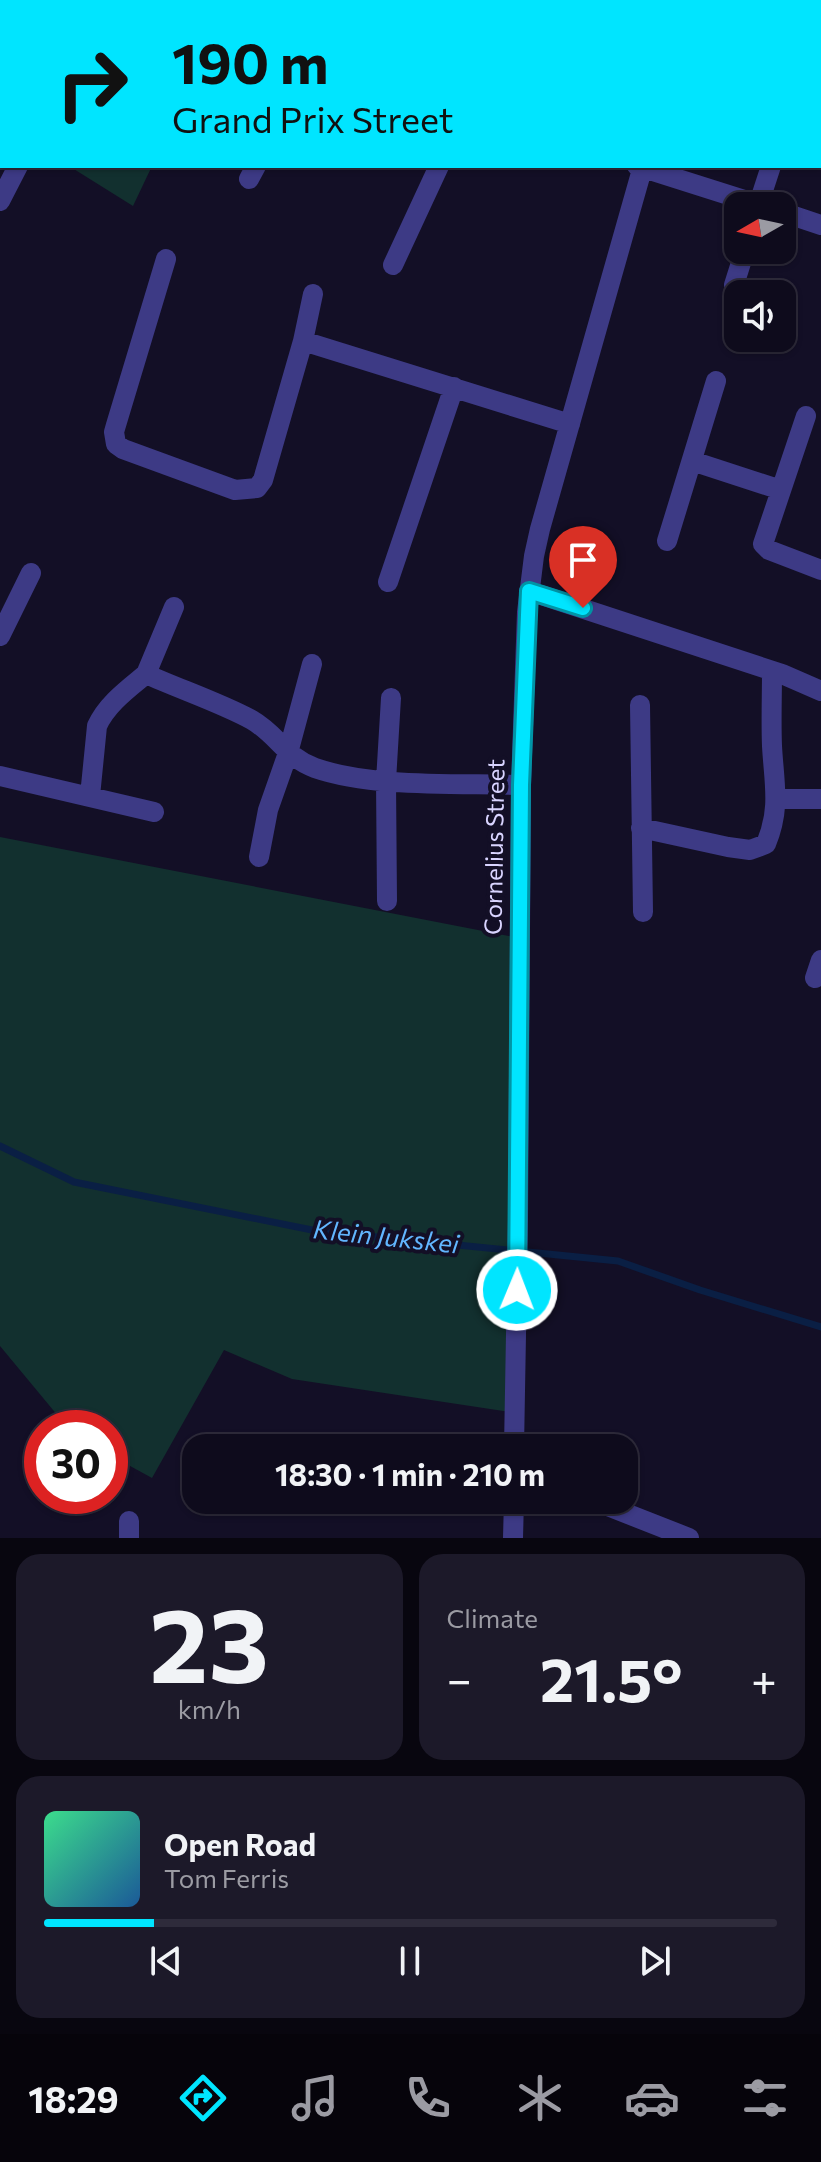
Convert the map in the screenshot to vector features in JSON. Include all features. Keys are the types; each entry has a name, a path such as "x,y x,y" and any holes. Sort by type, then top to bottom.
{"street":[{"path":"0,201 17,168"},
{"path":"393,265 438,168"},
{"name":"Cornelius Street","path":"514,1434 521,785 529,591 540,529 640,168"},
{"path":"643,168 724,194"},
{"path":"764,192 770,168"},
{"path":"796,217 821,225"},
{"path":"166,259 116,425 115,439 119,447 235,490 257,488 263,480 303,341 313,294"},
{"path":"303,341 570,424"},
{"path":"667,541 716,381"},
{"path":"388,582 454,387"},
{"path":"806,416 763,544 769,550 821,570"},
{"path":"692,461 781,490"},
{"path":"0,636 31,573"},
{"path":"529,591 772,671 821,691"},
{"path":"90,796 97,726 124,693 146,674 174,607"},
{"path":"259,857 268,810 288,753 312,664"},
{"path":"641,828 750,850 766,844 774,824 776,799 772,671"},
{"path":"146,674 251,720 272,734 288,753 306,764 330,772 386,781 521,785"},
{"path":"387,901 386,781 391,698"},
{"path":"640,705 643,912"},
{"path":"0,776 154,812"},
{"path":"776,799 821,799"},
{"path":"513,1538 514,1514"},
{"path":"628,1514 689,1538"}],"green space":[{"path":"72,168 151,168 133,206"},
{"path":"0,837 519,938 516,1413 292,1379 224,1350 152,1478 128,1465 128,1410 53,1410 0,1346"}],"waterway":[{"name":"Klein Jukskei","path":"0,1146 74,1182 317,1231 618,1261 821,1327"}],"route":[{"path":"517,1290 521,785 529,591 583,608"}]}
